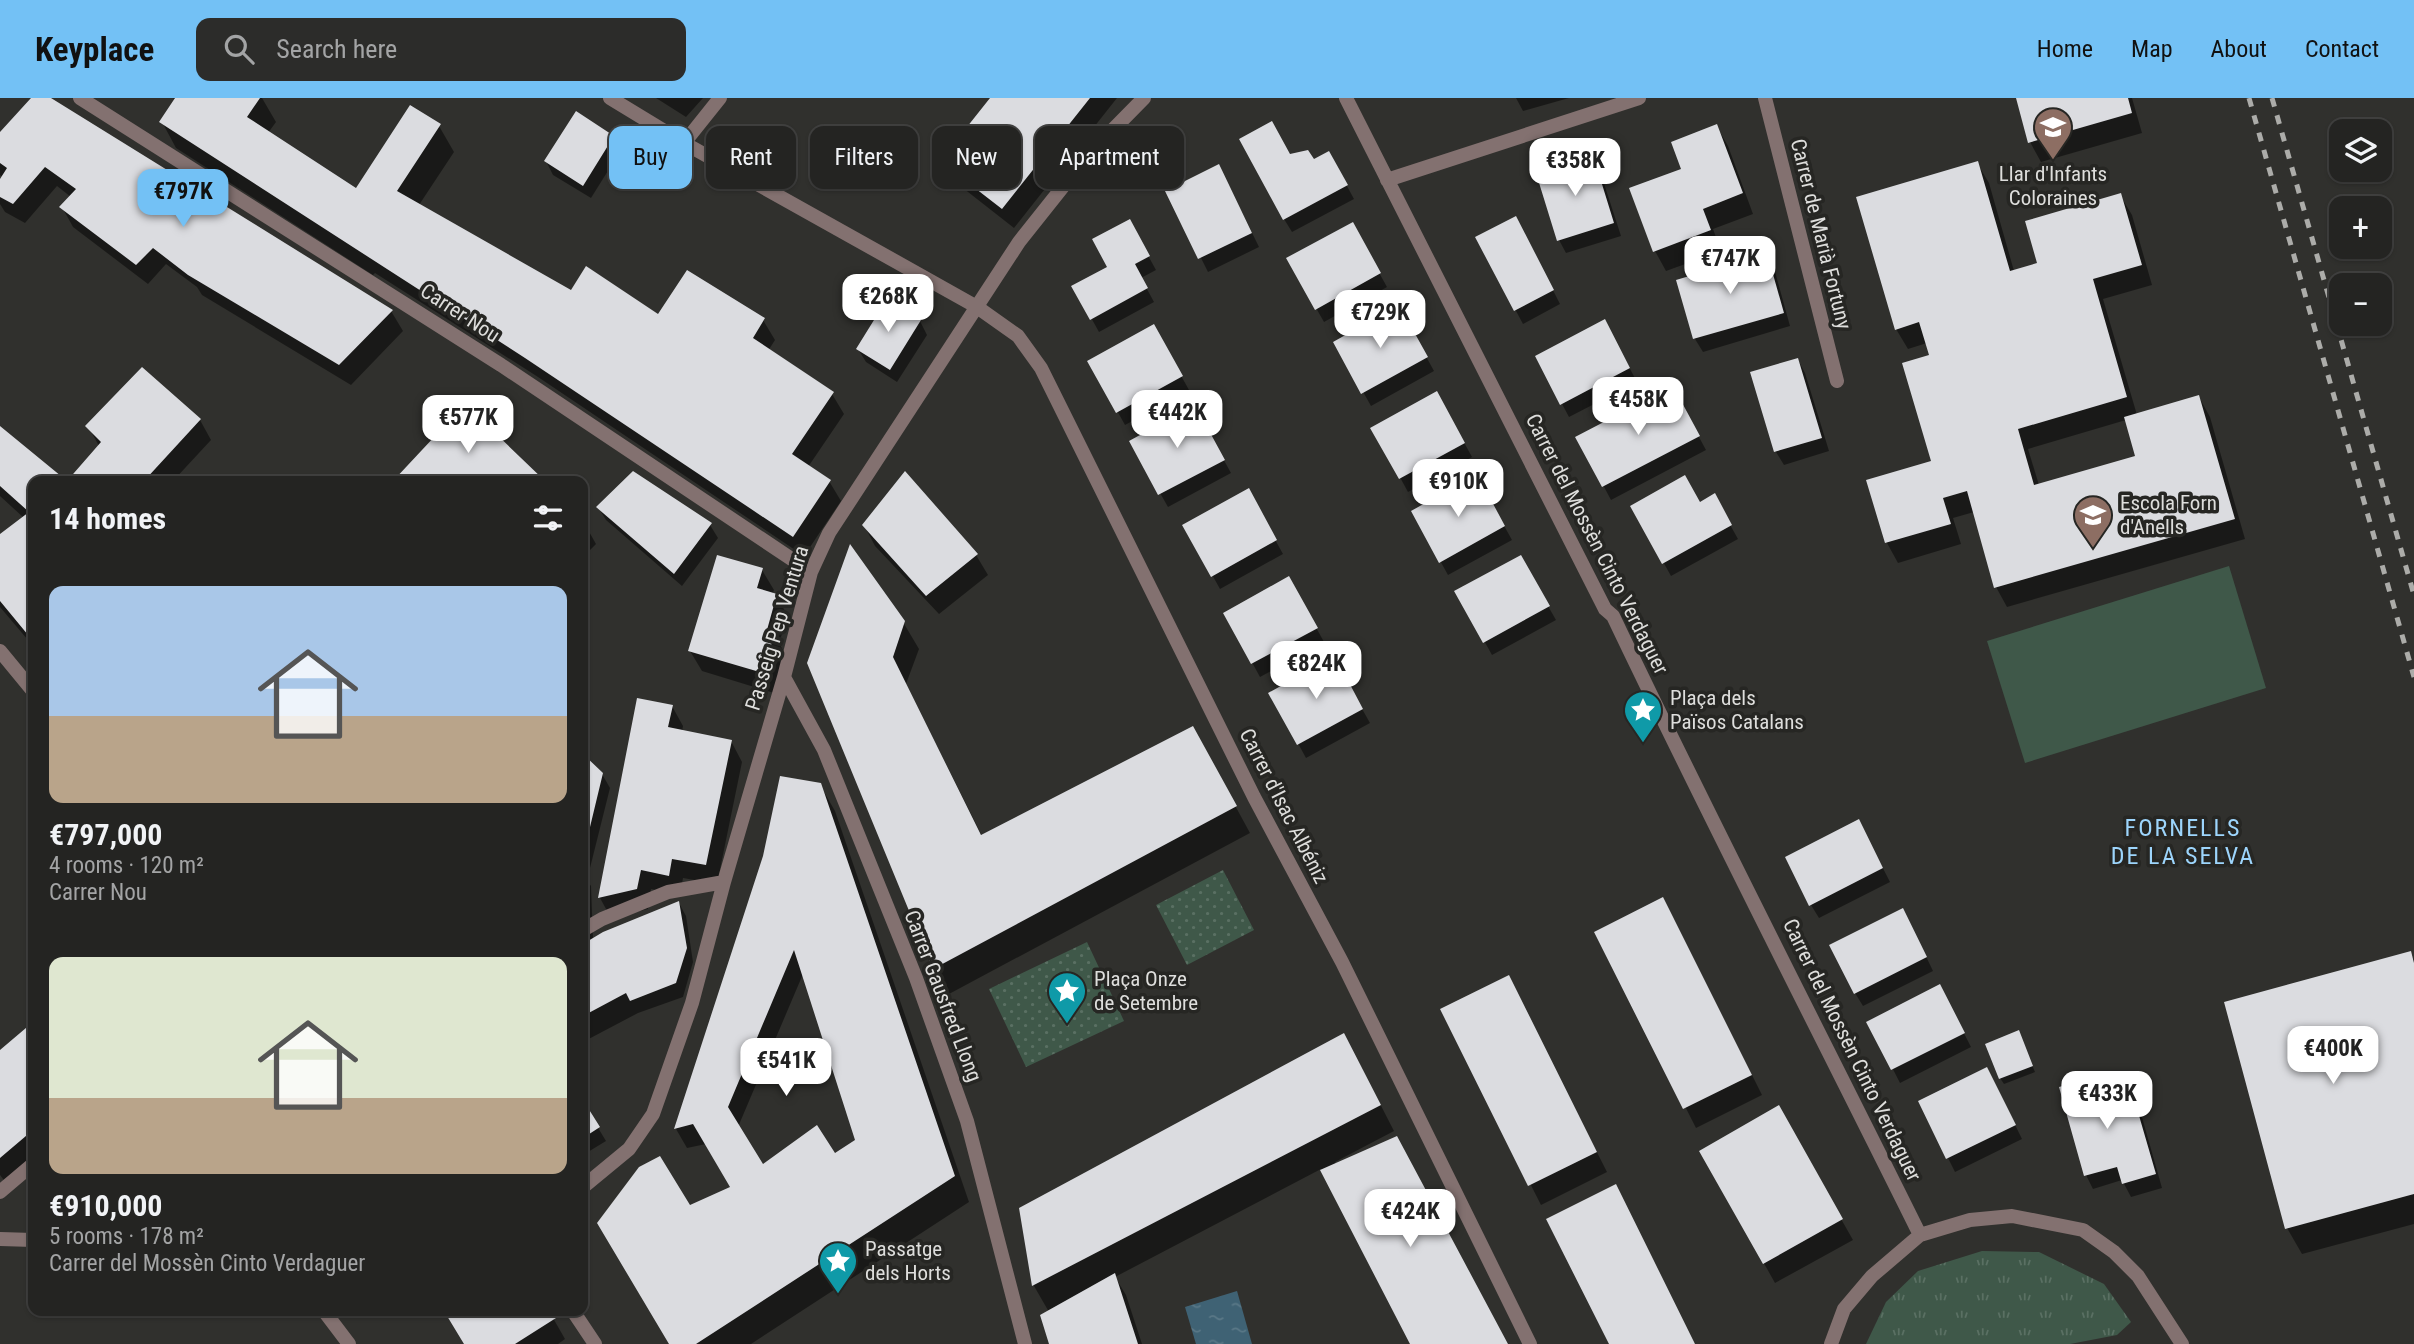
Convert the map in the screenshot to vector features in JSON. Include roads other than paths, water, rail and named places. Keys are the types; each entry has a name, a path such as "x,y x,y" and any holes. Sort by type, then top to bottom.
{"street":[{"name":"Carrer Nou","path":"80,98 501,365 811,572"},
{"name":"Carrer d'Isac Albéniz","path":"610,98 656,126"},
{"path":"692,133 720,98"},
{"name":"Passeig Pep Ventura","path":"588,1183 629,1149 653,1114 692,1003 811,572 829,533 1019,242 1089,154 1144,98"},
{"name":"Carrer del Mossèn Cinto Verdaguer","path":"1346,98 1605,609 1613,616 1684,766 1734,860 1920,1235"},
{"path":"1387,180 1639,98"},
{"name":"Carrer de Marià Fortuny","path":"1765,98 1837,381"},
{"name":"Carrer d'Isac Albéniz","path":"692,147 977,307 1018,336 1041,368 1254,797 1342,962 1530,1344"},
{"path":"0,652 28,685"},
{"name":"Carrer Gausfred Llong","path":"784,677 824,750 916,978 967,1121 1025,1344"},
{"path":"588,927 668,892 724,882"},
{"path":"0,1192 28,1168"},
{"path":"1831,1344 1844,1309 1872,1276 1920,1235 1970,1220 2012,1216 2083,1230 2114,1252 2138,1276 2182,1344"},
{"path":"0,1239 28,1240"},
{"path":"328,1316 349,1344"},
{"path":"576,1316 595,1344"}],"water":[{"path":"1237,1291 1252,1344 1196,1344 1185,1307"}],"railway":[{"path":"2249,98 2414,677"},
{"path":"2272,98 2414,595"}],"place":[{"name":"Llar d'Infants Coloraines","path":"2053,161"},
{"name":"Escola Forn d'Anells","path":"2093,549"},
{"name":"Plaça dels Països Catalans","path":"1643,744"},
{"name":"Plaça Onze de Setembre","path":"1067,1025"},
{"name":"Passatge dels Horts","path":"838,1295"}],"district":[{"name":"FORNELLS DE LA SELVA","path":"2183,842"}]}
